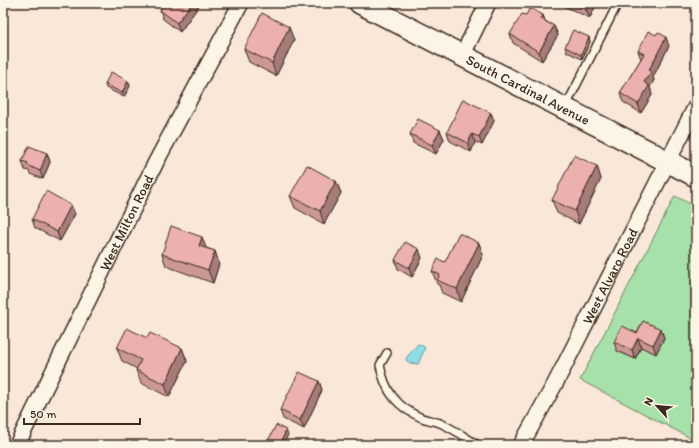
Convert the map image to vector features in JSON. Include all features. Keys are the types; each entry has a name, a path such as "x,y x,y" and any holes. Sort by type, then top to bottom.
{"main road":[{"name":"South Cardinal Avenue","path":"360,3 463,54 696,176"}],"street":[{"name":"West Milton Road","path":"18,445 156,162 241,3"},
{"path":"463,54 488,3"},
{"name":"West Alvaro Road","path":"521,445 556,382 696,106"}],"lane":[{"path":"566,108 618,3"},
{"path":"387,353 380,365 383,377 389,392 402,408 423,418 454,429 478,445"}],"green space":[{"path":"675,196 696,207 696,441 580,380"}],"water":[{"path":"418,344 425,348 418,364 409,363 406,360 407,357"}],"building":[{"path":"165,3 192,3 177,23 160,10"},
{"path":"573,3 590,3 586,10"},
{"path":"530,8 543,15 541,19 554,26 539,52 510,34 522,14 526,15"},
{"path":"262,13 289,27 272,63 244,49"},
{"path":"573,30 589,37 581,55 565,47"},
{"path":"648,31 656,35 658,32 666,37 649,70 651,72 644,82 649,86 638,104 620,93 644,54 638,51"},
{"path":"111,72 128,81 122,93 105,84"},
{"path":"463,99 491,113 479,137 472,134 468,143 447,132"},
{"path":"418,119 440,130 432,145 410,134"},
{"path":"29,146 47,153 40,171 22,161"},
{"path":"574,155 597,166 575,211 552,200"},
{"path":"307,165 336,181 320,211 290,196"},
{"path":"46,191 71,205 57,232 32,219"},
{"path":"171,226 202,237 199,246 215,251 208,270 162,254"},
{"path":"459,233 479,243 457,289 437,280 440,275 432,271 438,259 445,262"},
{"path":"405,242 419,249 409,268 395,260"},
{"path":"643,321 661,329 653,345 638,338 632,350 614,342 622,326 637,333"},
{"path":"127,328 147,338 150,333 182,348 165,384 136,370 141,360 117,348"},
{"path":"299,372 319,381 300,420 280,410"},
{"path":"276,425 286,430 280,445 272,445 267,443"}]}
